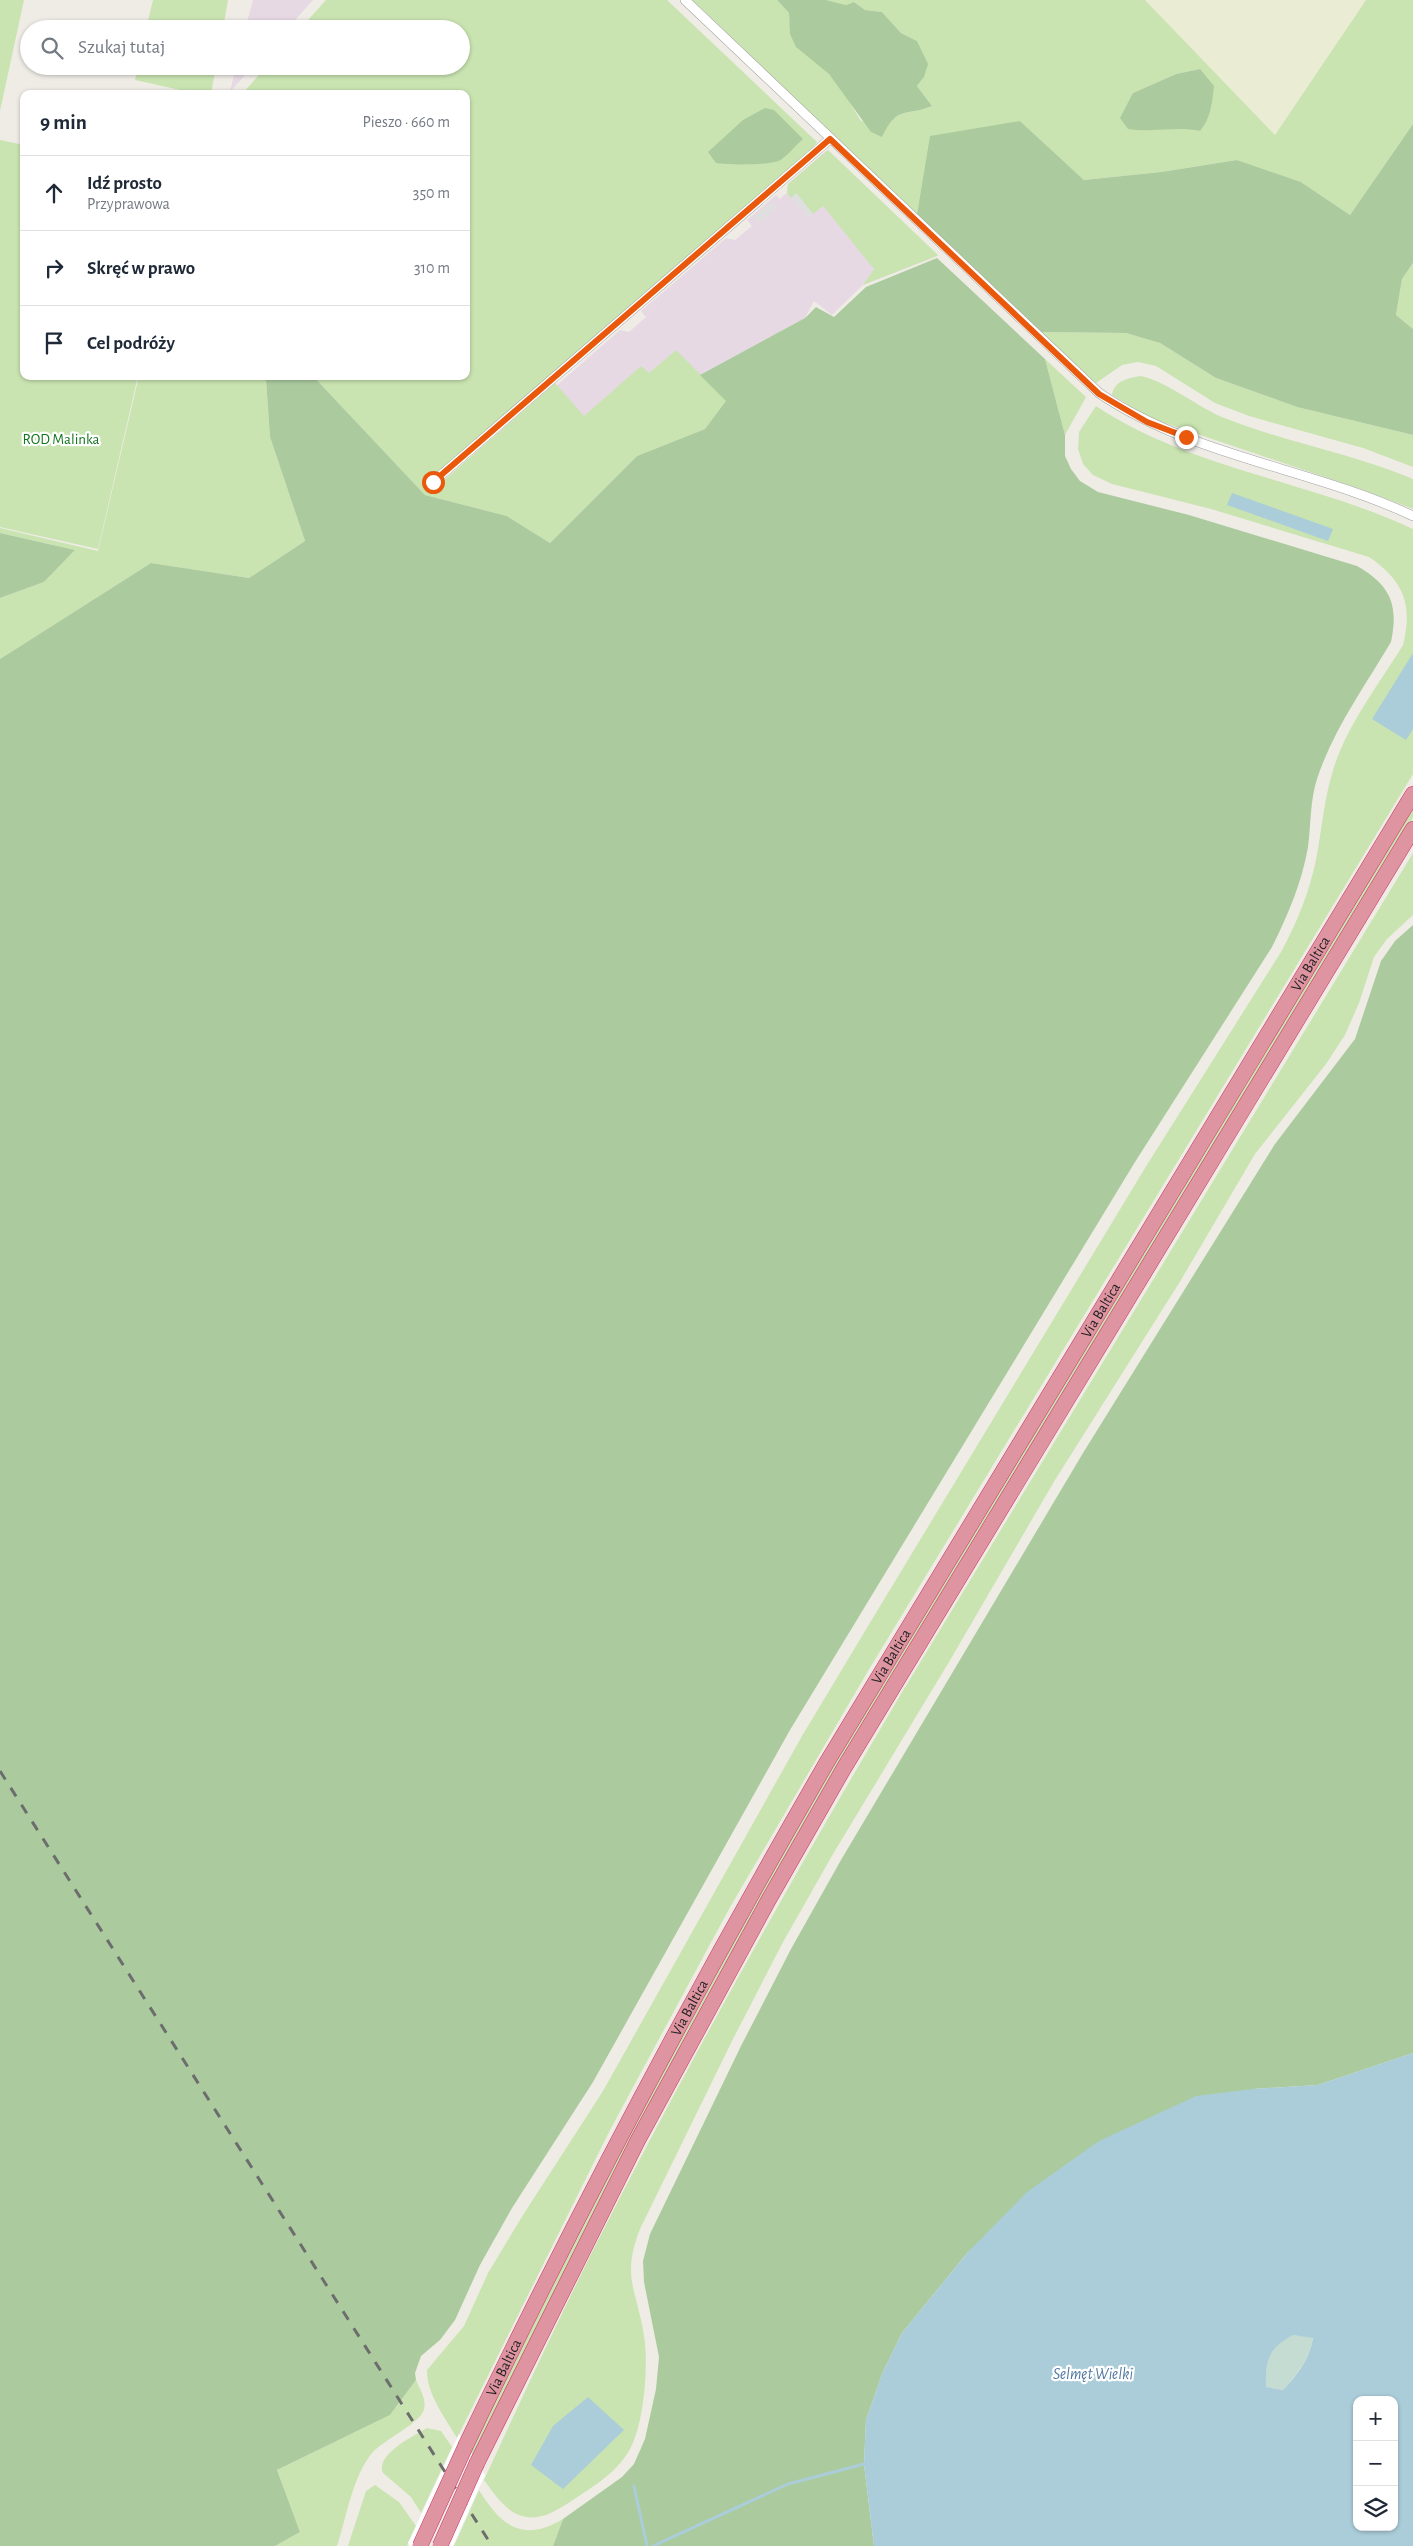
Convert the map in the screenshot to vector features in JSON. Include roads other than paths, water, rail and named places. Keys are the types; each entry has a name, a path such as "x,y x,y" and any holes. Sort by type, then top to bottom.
{"highway":[{"name":"Via Baltica","path":"420,2546 466,2445 621,2133 765,1869 993,1486 1413,794"},
{"name":"Via Baltica","path":"440,2546 477,2463 638,2140 782,1876 844,1768 1413,829"}],"street":[{"path":"685,0 1099,394 1121,408 1155,425 1364,497 1413,516"},
{"path":"433,482 830,139"}],"water":[{"path":"1232,493 1333,529 1328,541 1227,505"},
{"path":"1413,653 1413,729 1406,740 1372,719"},
{"name":"Selmęt Wielki","path":"1413,2053 1413,2546 874,2546 864,2464 866,2420 882,2374 902,2333 968,2252 1027,2192 1099,2141 1196,2096 1253,2089 1318,2085","holes":["1293,2335 1313,2338 1306,2360 1283,2390 1266,2387 1266,2369 1274,2350"]},
{"path":"588,2397 624,2430 563,2489 531,2465 553,2426"}],"waterway":[{"path":"653,2546 788,2484 864,2464"},
{"path":"634,2486 647,2546"}],"railway":[{"path":"0,1771 492,2546"}],"park label":[{"name":"ROD Malinka","path":"61,439"}]}
